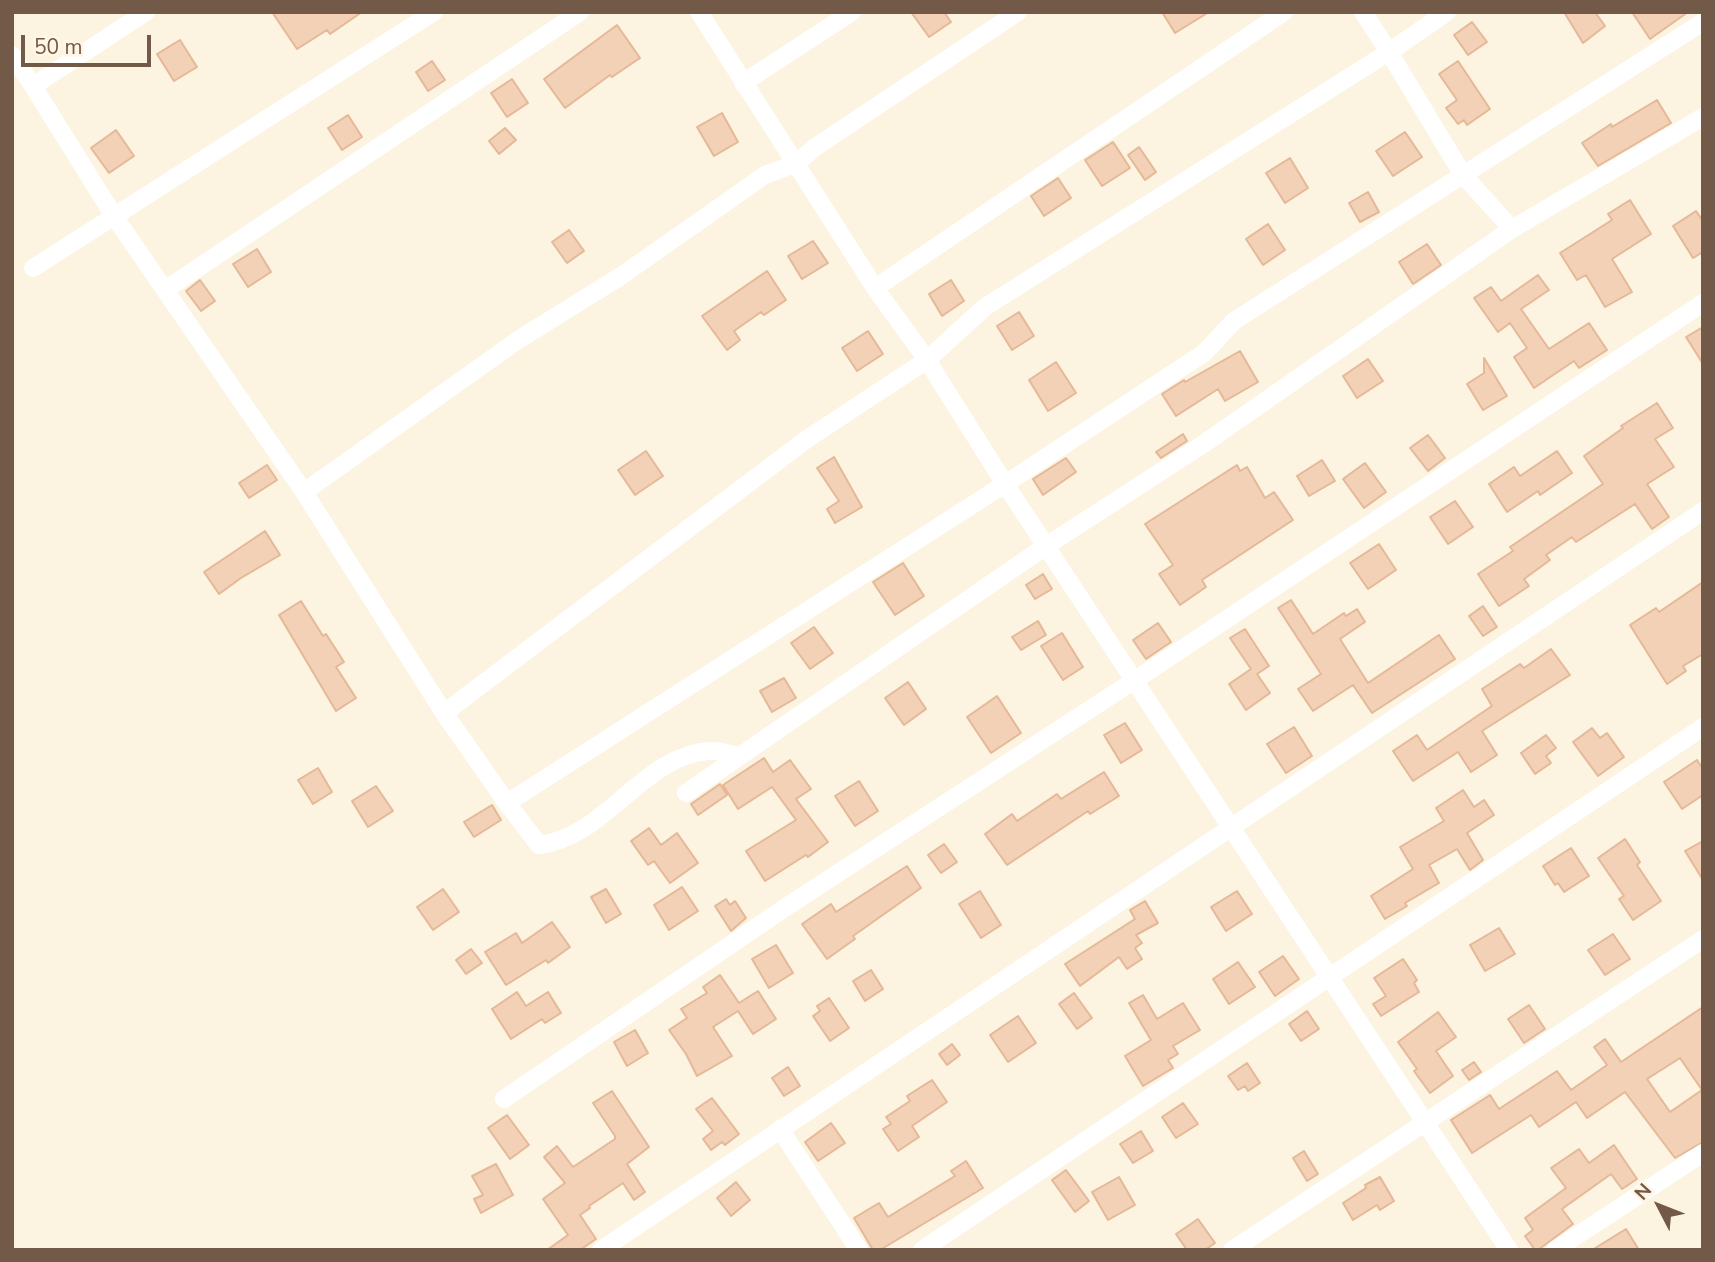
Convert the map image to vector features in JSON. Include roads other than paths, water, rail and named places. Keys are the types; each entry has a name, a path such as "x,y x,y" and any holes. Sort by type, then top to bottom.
{"street":[{"path":"33,86 146,12"},
{"path":"33,268 434,12"},
{"path":"165,290 580,12"},
{"path":"699,12 875,288 927,360 1004,484 1509,1250"},
{"path":"743,83 852,12"},
{"path":"304,492 518,340 621,276 765,175 797,163 814,148 1018,12"},
{"path":"875,288 1284,12"},
{"path":"1363,12 1463,175 1512,229"},
{"path":"444,713 807,439 927,360 985,307 1389,52 1447,12"},
{"path":"507,803 1204,353 1234,321 1703,22"},
{"path":"12,55 114,216 304,492 444,713 539,845 559,843 591,826 674,760 713,751 739,756"},
{"path":"686,793 1046,546 1202,445 1512,229 1703,117"},
{"path":"504,1099 786,907 1135,680 1703,303"},
{"path":"601,1250 1703,511"},
{"path":"922,1250 1703,727"},
{"path":"1232,1250 1703,939"},
{"path":"780,1129 859,1250"},
{"path":"1555,1250 1703,1153"}]}
